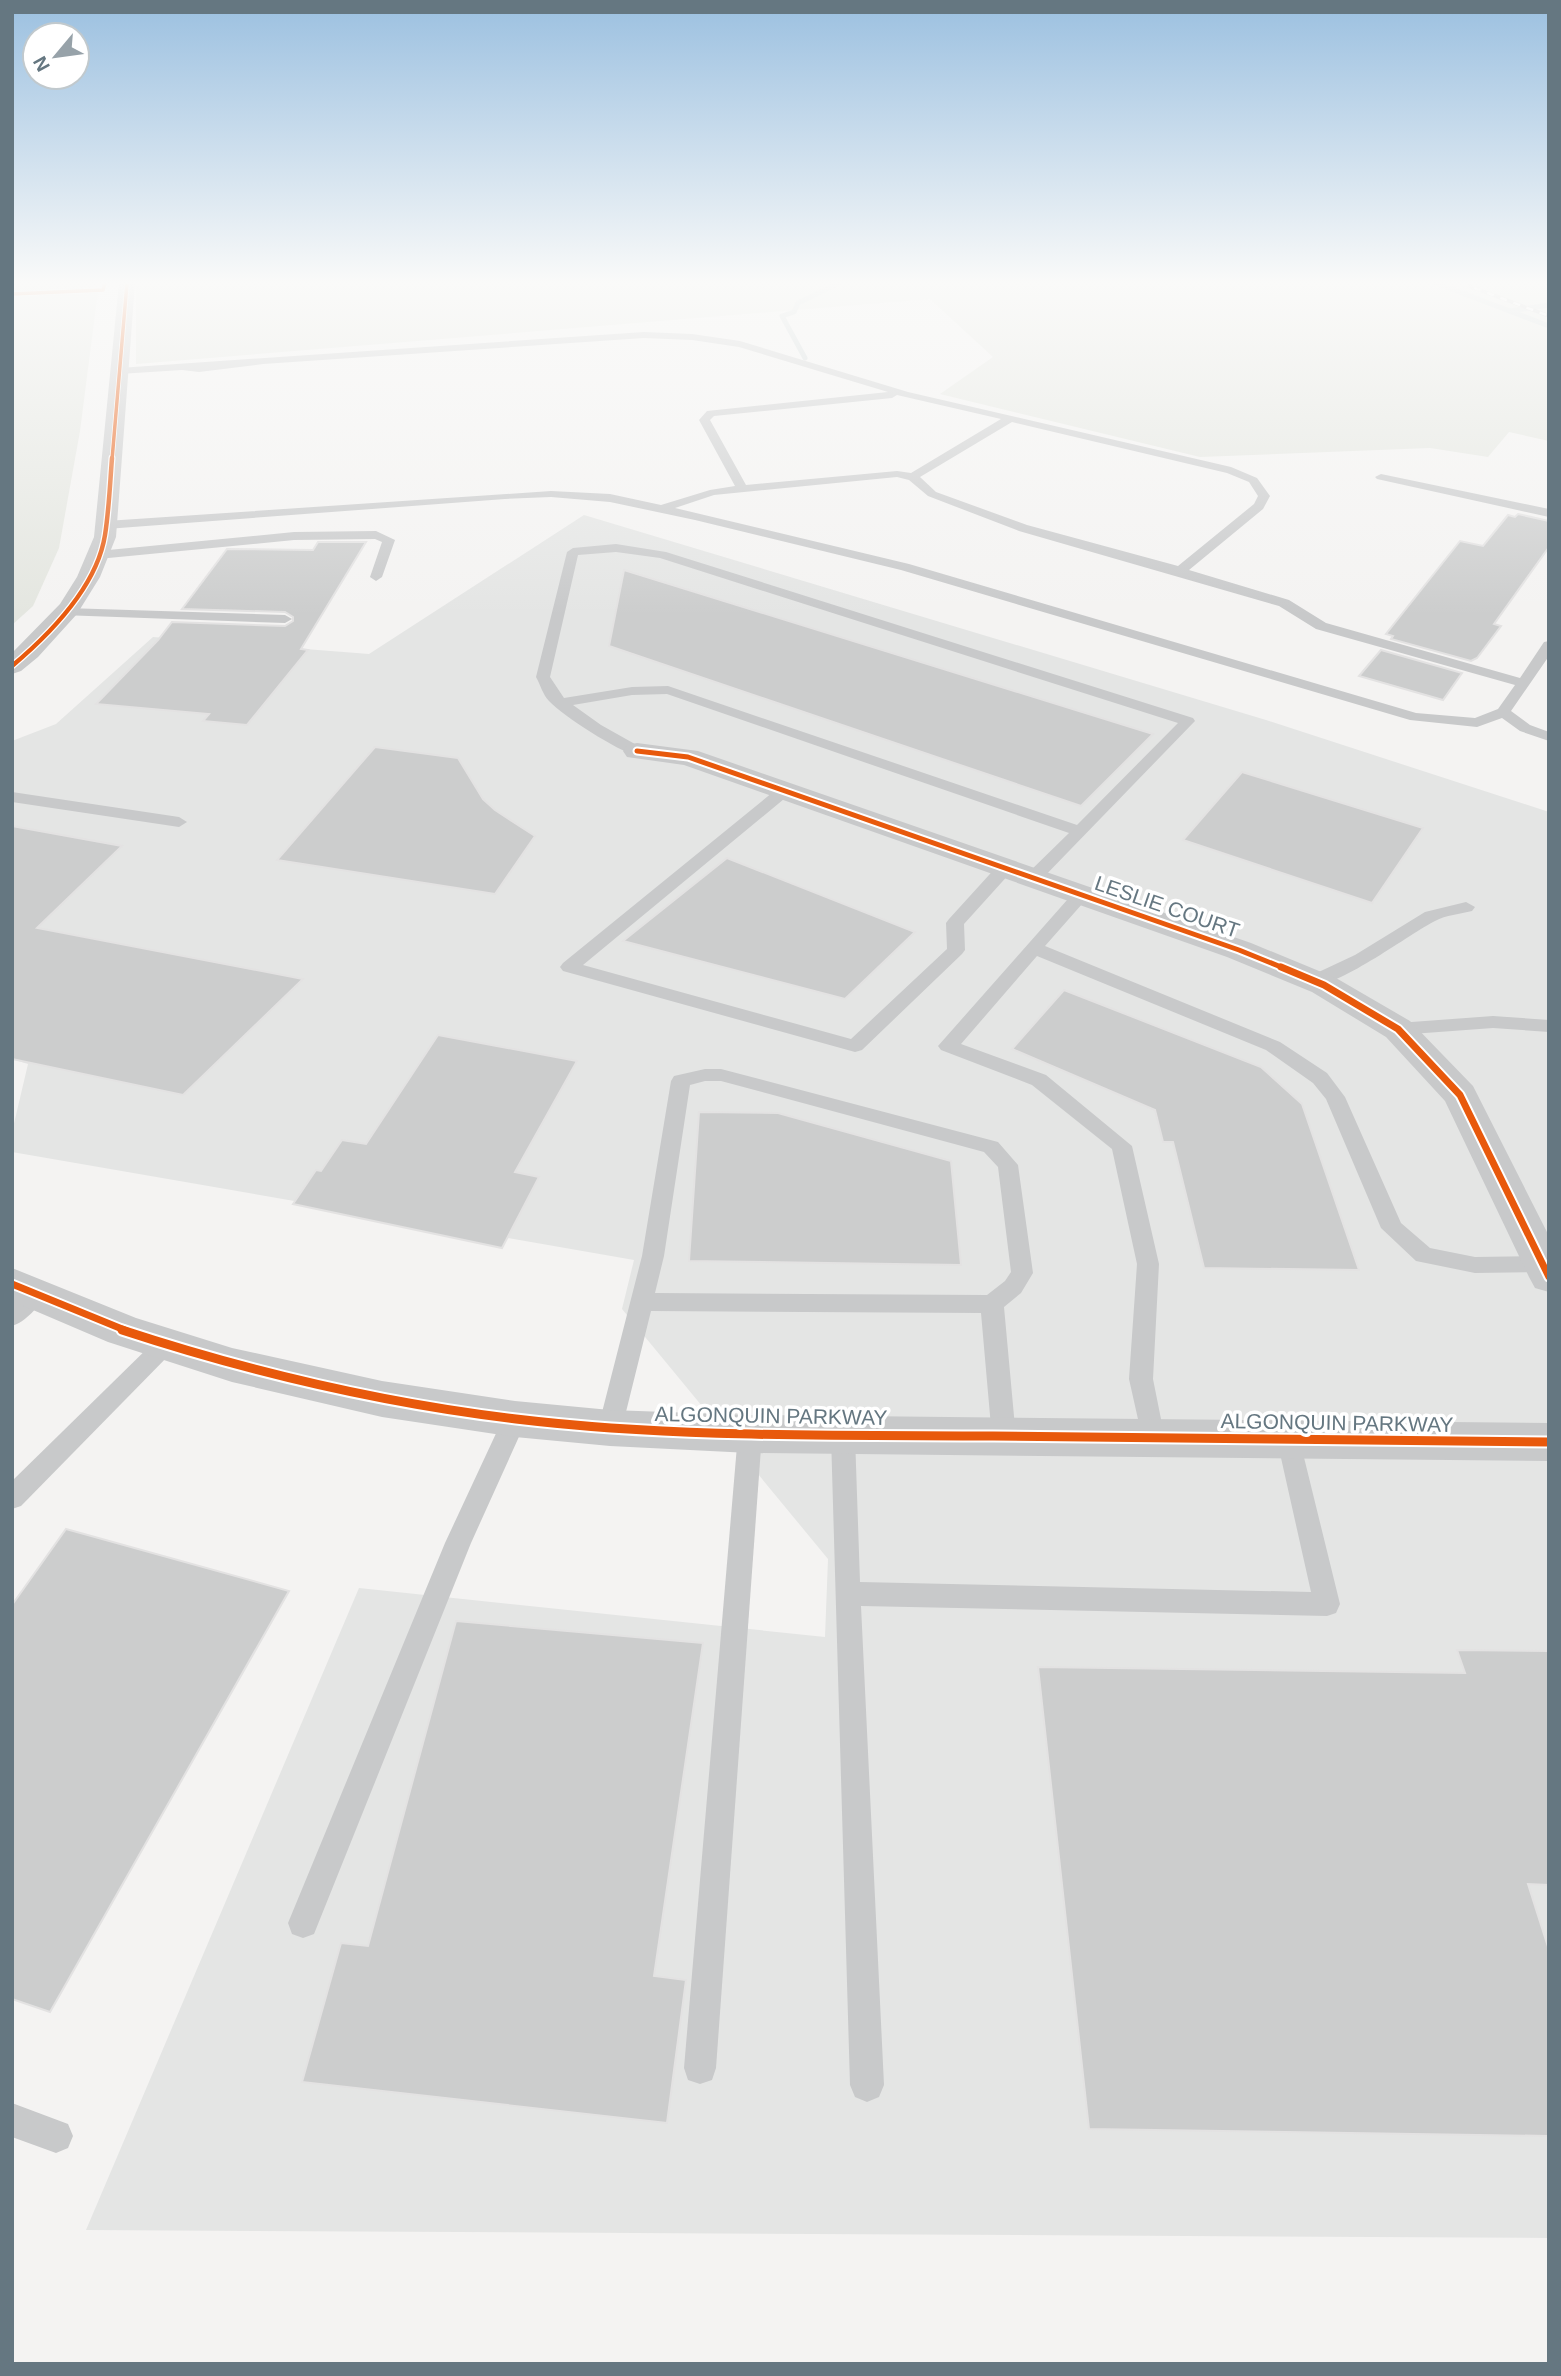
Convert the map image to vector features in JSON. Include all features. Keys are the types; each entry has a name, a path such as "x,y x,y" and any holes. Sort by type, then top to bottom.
{"street":[{"path":"12,666 48,636 78,597 98,555 106,525 117,394"},
{"name":"LESLIE COURT","path":"637,751 688,757 1240,950 1314,981 1398,1029 1460,1095 1547,1268"},
{"name":"ALGONQUIN PARKWAY","path":"19,1299 302,1382 382,1399 515,1419 610,1428 843,1436 1549,1442"}],"lane":[{"path":"742,489 704,420 711,413 905,394 1231,470 1253,480 1264,496 1259,506 1180,571"},
{"path":"913,477 1009,419"},
{"path":"663,509 684,500 742,489 897,474 913,477 932,494 1023,528 1284,603 1321,626 1345,634 1524,683"},
{"path":"1381,477 1549,513"},
{"path":"106,525 551,494 610,498 905,567 1415,717 1477,723 1503,712 1549,645"},
{"path":"98,555 281,537 376,535 389,540 376,577"},
{"path":"637,751 560,703 554,698 543,677 573,552 616,548 662,555 1188,721 1080,831 1019,873 956,923 956,950 855,1046 569,967 783,791"},
{"path":"66,612 285,619"},
{"path":"560,703 632,691 668,690 1080,831"},
{"path":"1503,712 1525,728 1549,737"},
{"path":"12,797 179,822"},
{"path":"1081,895 948,1046 1038,1080 1122,1146 1149,1264 1141,1379 1153,1439"},
{"path":"1314,981 1361,959 1431,916 1465,907"},
{"path":"1034,948 1273,1046 1321,1078 1335,1097 1392,1227 1424,1255 1475,1265 1547,1268"},
{"path":"1398,1029 1493,1022 1548,1025"},
{"path":"610,1428 641,1302 653,1255 681,1081 705,1075 721,1075 991,1147 1008,1165 1022,1273 1013,1287 992,1304 641,1302"},
{"path":"992,1304 1004,1438"},
{"path":"12,1498 166,1344"},
{"path":"303,1923 458,1543 515,1419"},
{"path":"700,2068 750,1434"},
{"path":"843,1436 867,2085"},
{"path":"847,1594 1326,1604 1289,1440"},
{"path":"12,2120 56,2136"}],"shaded area":[{"path":"12,394 85,394 59,548 33,606 12,625"},
{"path":"940,394 1549,394 1549,441 1509,432 1488,457 1430,448 1200,457"},
{"path":"584,515 1266,720 1549,812 1549,2238 86,2230 359,1588 825,1637 828,1559 622,1309 634,1260 12,1152 12,1132 28,1064 12,1059 12,741 56,724 153,637 369,654"}],"building":[{"path":"1518,514 1549,521 1549,547 1494,624 1501,626 1477,658 1471,661 1391,639 1393,636 1386,634 1460,541 1483,546 1508,515 1515,517"},
{"path":"318,542 366,542 301,649 308,650 247,725 203,721 209,714 96,704 172,622 285,626 293,621 293,617 285,612 182,609 227,549 313,550"},
{"path":"624,570 1153,734 1081,806 609,646"},
{"path":"1381,650 1462,673 1443,700 1359,676"},
{"path":"375,747 458,758 483,799 535,836 495,894 277,860"},
{"path":"1242,772 1423,828 1372,903 1183,840"},
{"path":"12,826 122,846 37,928 303,979 183,1095 12,1059"},
{"path":"727,858 915,932 845,999 623,941"},
{"path":"1064,990 1261,1067 1302,1104 1359,1270 1204,1268 1173,1142 1163,1142 1155,1110 1012,1049"},
{"path":"438,1035 577,1061 515,1172 539,1177 502,1248 293,1204 316,1170 321,1171 342,1140 366,1144"},
{"path":"699,1112 778,1113 951,1161 961,1265 689,1261"},
{"path":"66,1529 289,1591 50,2012 12,1999 12,1605"},
{"path":"456,1621 703,1643 654,1976 686,1980 667,2123 302,2082 341,1943 368,1946"},
{"path":"1457,1650 1549,1651 1549,1885 1528,1884 1549,1950 1549,2136 1089,2129 1038,1667 1465,1673"}],"cycle path":[{"path":"12,666 44,638 69,609 97,558 105,537 117,394"},
{"path":"637,751 688,757 1239,950 1324,985 1398,1029 1460,1095 1549,1277"},
{"path":"12,1284 123,1330 232,1365 382,1399 515,1419 610,1428 750,1434 1549,1442"}]}
